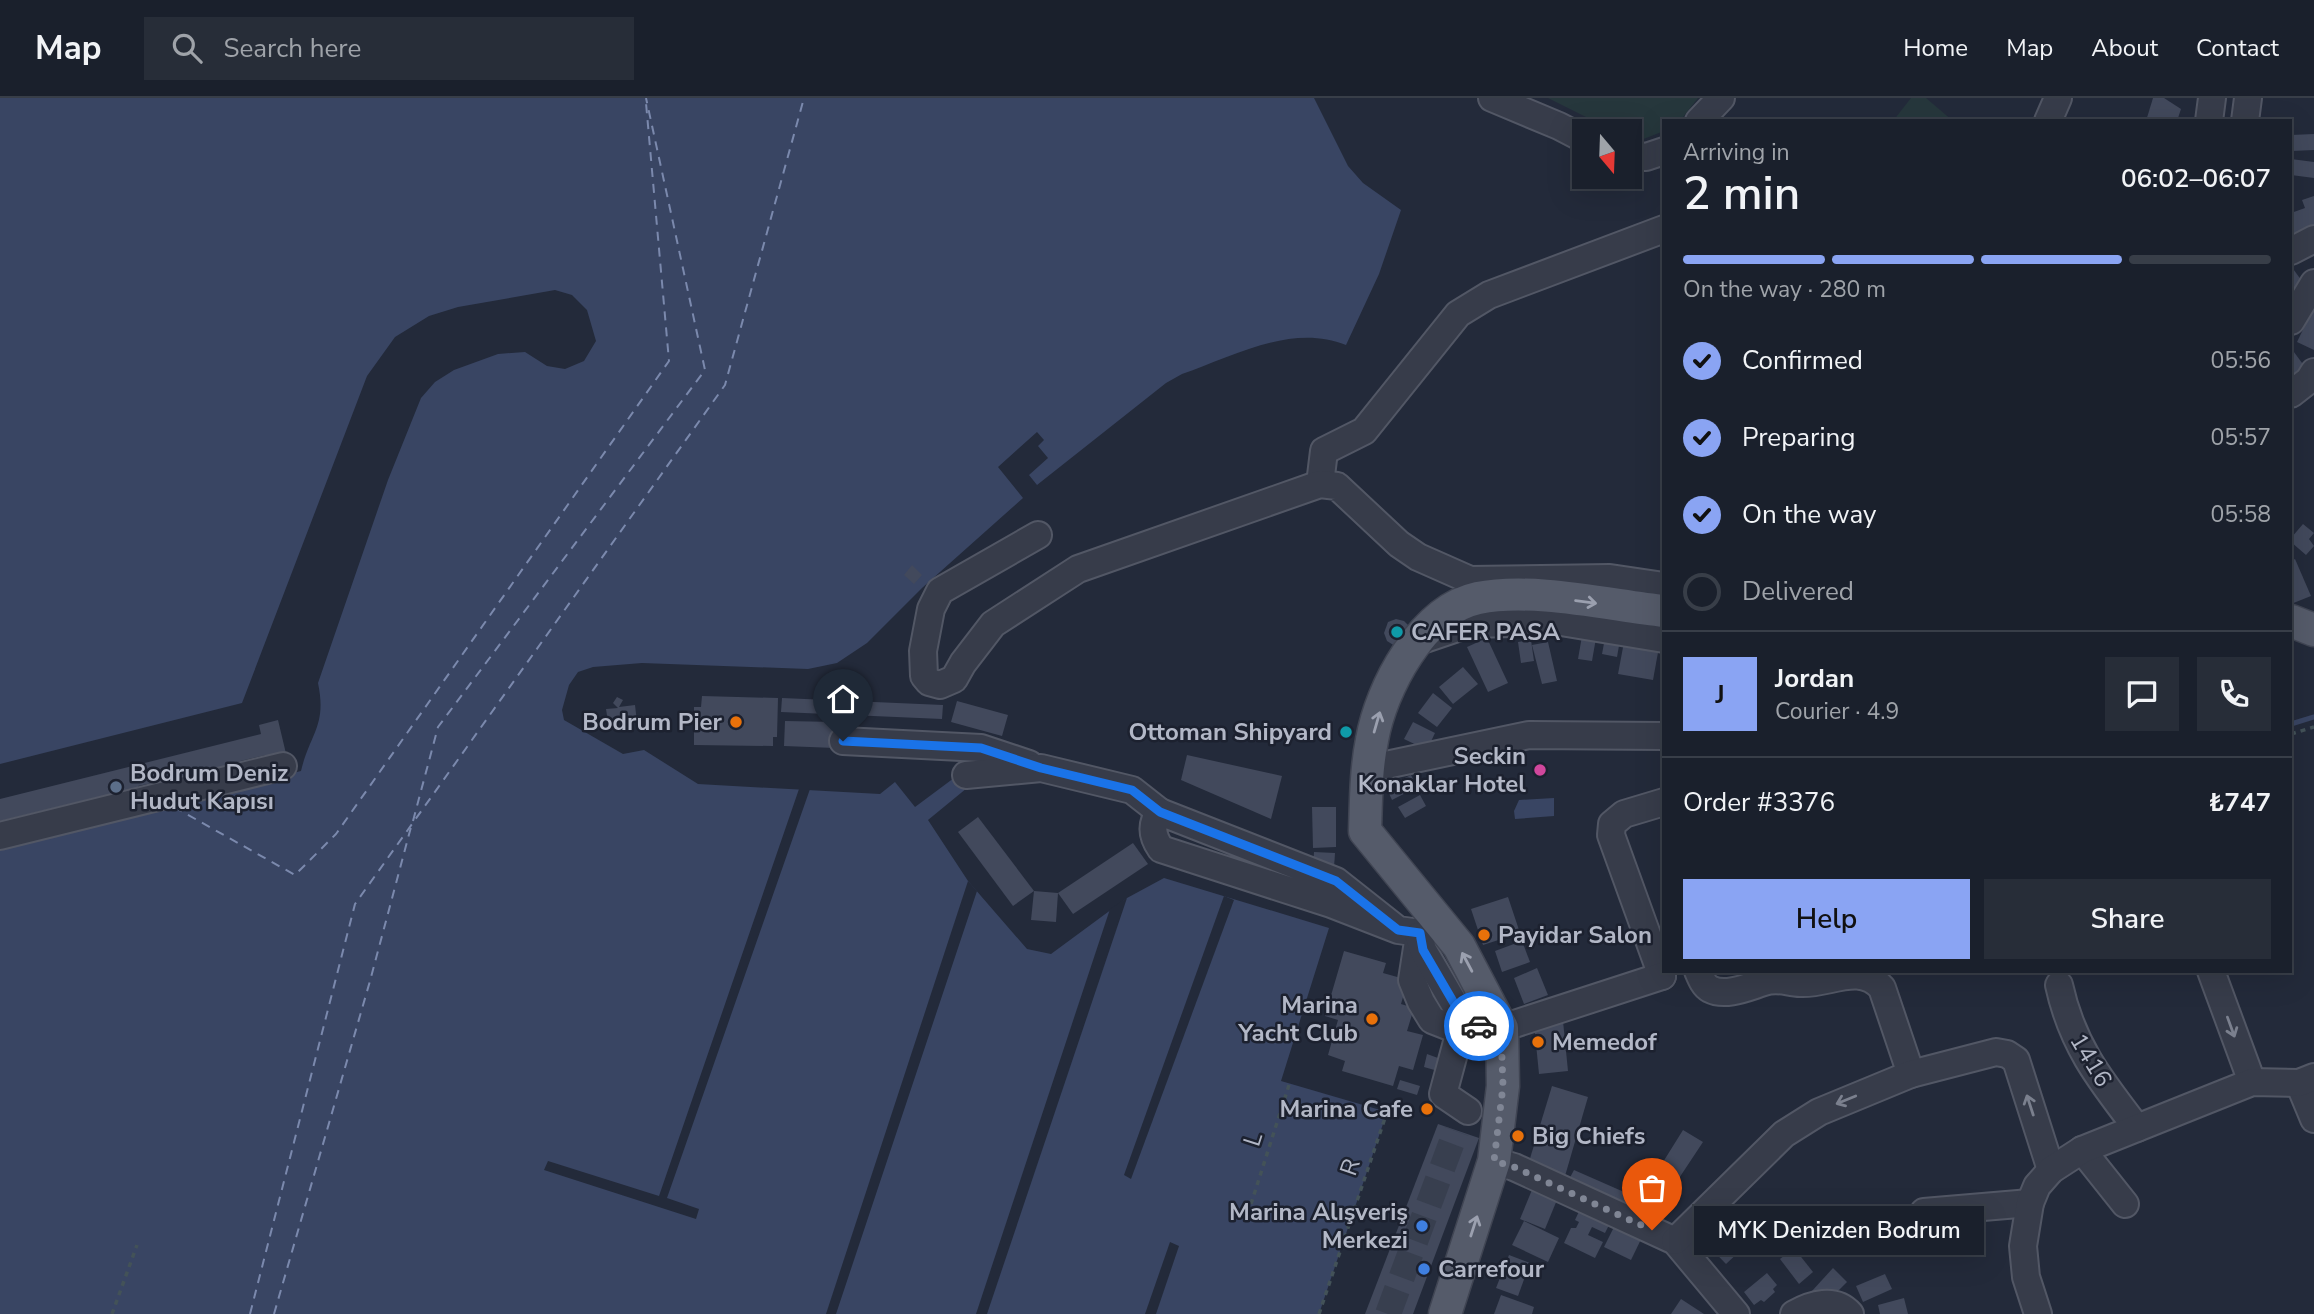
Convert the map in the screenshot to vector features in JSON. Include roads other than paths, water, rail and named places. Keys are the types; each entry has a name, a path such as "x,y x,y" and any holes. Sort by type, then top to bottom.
{"main road":[{"path":"1445,1314 1494,1161 1503,1086 1502,1030 1459,946 1418,929 1365,831 1367,769 1372,738 1384,696 1416,642 1440,617 1458,604 1480,598 1527,595 1662,611"},
{"path":"2292,621 2314,630"}],"street":[{"path":"1492,98 1572,134"},
{"path":"1701,119 1721,98"},
{"path":"2049,119 2059,98"},
{"path":"2209,119 2212,98"},
{"path":"2245,119 2248,98"},
{"path":"1642,157 1662,152"},
{"path":"1320,484 1324,450 1364,431 1458,314 1489,295 1662,230"},
{"path":"2292,250 2314,239"},
{"path":"2292,319 2314,283"},
{"path":"1038,535 940,591 932,609 923,651 924,676 929,682 940,685 954,680 963,663 993,624 1078,569 1320,484 1337,486 1399,544 1418,557 1470,580 1610,578 1662,586"},
{"path":"1416,642 1469,624 1561,622 1662,639"},
{"path":"1367,769 1529,735 1662,736"},
{"path":"843,741 981,748 1041,768 1132,790 1160,812 1154,820 1153,837 1161,849 1418,929 1412,980 1421,1002 1432,1020 1460,1031 1443,1094 1472,1120"},
{"path":"0,836 165,798 283,766"},
{"path":"966,775 1041,768"},
{"path":"1662,803 1624,814 1612,824 1611,835 1662,971"},
{"path":"1699,973 1704,984 1717,991 1736,990 1784,979 1805,984 1819,979 1862,975 1874,979 1882,989 1911,1074"},
{"path":"2212,973 2252,1082"},
{"path":"1502,1030 1663,974"},
{"name":"1416","path":"2059,985 2066,1018 2085,1057 2137,1128"},
{"path":"1675,1241 1784,1134 1819,1112 1911,1074 1996,1052 2007,1054 2016,1060 2051,1170"},
{"path":"2038,1314 2026,1277 2023,1246 2030,1203 2037,1185 2051,1170 2082,1150 2252,1082 2307,1080 2314,1119"},
{"path":"2082,1150 2125,1204"},
{"path":"1494,1161 1514,1167 1675,1241 1736,1314"},
{"path":"1924,1212 2030,1203"},
{"path":"1794,1314 1824,1303 1836,1304 1850,1314"}],"water":[{"path":"0,98 1314,98 1348,166 1363,183 1401,210 1379,274 1346,345 1326,339 1284,340 1242,351 1182,374 1166,383 1037,485 1029,475 1048,458 1038,446 1044,440 1037,432 998,467 1023,498 922,588 867,643 837,663 808,669 642,663 593,667 578,672 569,685 562,710 564,720 623,754 644,750 698,784 880,794 895,782 915,807 958,775 967,788 928,820 968,881 1027,949 1051,954 1127,898 1164,878 1329,928 1281,1081 1387,1112 1319,1314 0,1314 0,845 301,771 319,720 318,683 388,480 421,398 435,382 454,370 498,354 525,352 547,366 565,369 584,361 596,341 587,310 572,295 555,290 458,307 429,316 395,337 367,376 242,703 0,764"},
{"path":"1554,798 1554,816 1515,819 1514,811 1519,800"}],"waterway":[{"path":"2292,724 2314,717"}],"tunnel":[{"path":"1388,1314 1456,1131"}],"place":[{"name":"CAFER PASA","path":"1397,632"},
{"name":"Bodrum Pier","path":"736,722"},
{"name":"Ottoman Shipyard","path":"1346,732"},
{"name":"Seckin Konaklar Hotel","path":"1540,770"},
{"name":"Bodrum Deniz Hudut Kapısı","path":"116,787"},
{"name":"Payidar Salon","path":"1484,935"},
{"name":"Marina Yacht Club","path":"1372,1019"},
{"name":"Memedof","path":"1538,1042"},
{"name":"Marina Cafe","path":"1427,1109"},
{"name":"Big Chiefs","path":"1518,1136"},
{"name":"Marina Alışveriş Merkezi","path":"1422,1226"},
{"name":"MYK Denizden Bodrum","path":"1652,1230"},
{"name":"Carrefour","path":"1424,1269"}]}
